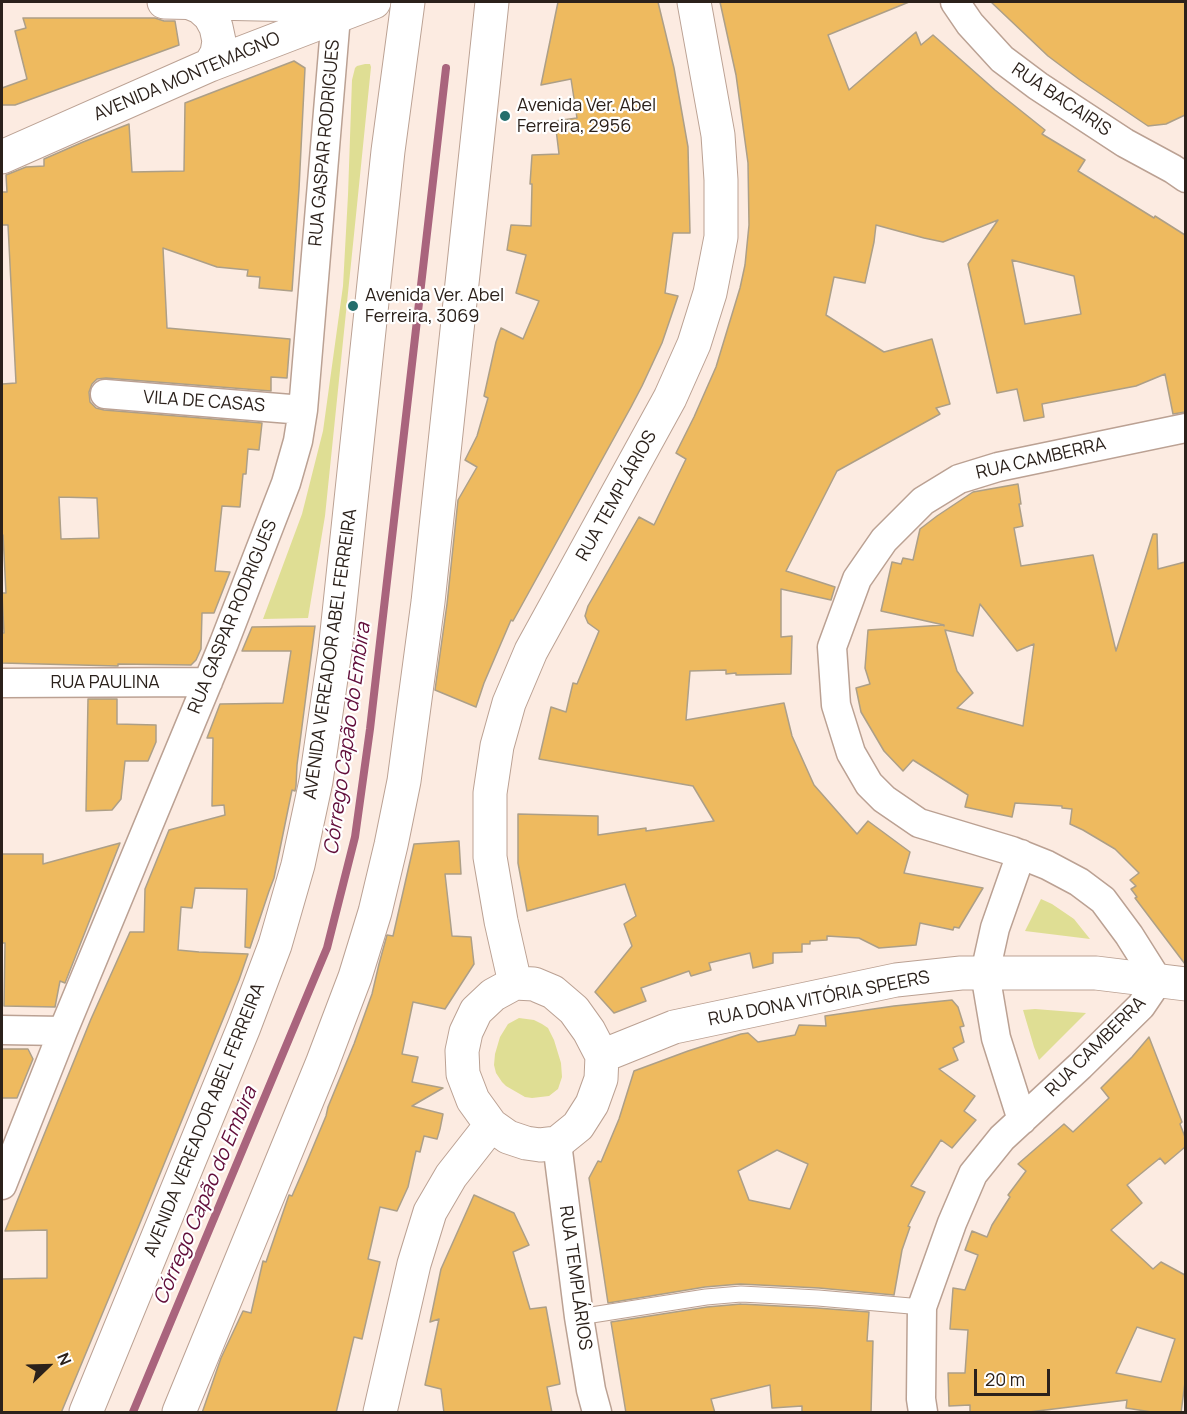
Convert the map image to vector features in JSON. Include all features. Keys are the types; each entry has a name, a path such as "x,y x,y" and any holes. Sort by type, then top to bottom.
{"street":[{"path":"164,2 305,5 323,9 336,16"},
{"path":"188,2 200,7 210,16 216,27 219,41 217,53 210,65"},
{"name":"AVENIDA MONTEMAGNO","path":"2,157 210,65 374,2"},
{"name":"AVENIDA VEREADOR ABEL FERREIRA","path":"86,1413 244,1027 275,945 298,865 316,781 334,651 388,152 408,2"},
{"path":"179,1413 351,988 375,912 392,844 404,781 428,602 492,2"},
{"name":"RUA TEMPLÁRIOS","path":"515,983 490,857 490,793 497,746 508,703 531,651 670,398 694,344 715,271 721,237 718,135 694,2"},
{"name":"RUA BACAIRIS","path":"955,2 970,24 1002,59 1038,86 1125,143 1181,169"},
{"path":"262,4 272,22 269,42"},
{"name":"RUA GASPAR RODRIGUES","path":"2,1185 63,1031 208,682 286,483 298,441 303,410 336,16"},
{"name":"VILA DE CASAS","path":"105,394 303,410"},
{"name":"RUA CAMBERRA","path":"923,1413 921,1399 922,1306 952,1223 973,1174 1002,1138 1141,1006 1172,982 1129,935 1103,900 1079,882 1021,854 919,823 884,799 869,784 851,753 836,705 832,647 857,579 884,540 923,501 959,479 998,467 1185,428"},
{"name":"RUA PAULINA","path":"2,683 208,682"},
{"path":"1021,854 995,928 985,973 996,1038 1022,1120"},
{"name":"RUA DONA VITÓRIA SPEERS","path":"602,1056 674,1027 896,980 961,973 1096,973 1172,982"},
{"path":"515,983 534,984 553,992 574,1010 589,1031 602,1056 601,1079 592,1104 578,1126 557,1143 540,1145 526,1143 508,1137 491,1125 473,1100 463,1074 462,1051 466,1032 476,1011 493,995 515,983"},
{"path":"2,1030 63,1031"},
{"path":"380,1413 414,1264 430,1212 451,1176 491,1125"},
{"name":"RUA TEMPLÁRIOS","path":"557,1143 579,1317 597,1413"}],"lane":[{"path":"579,1317 706,1297 741,1294 922,1306"}],"shaded area":[{"path":"370,64 371,67 356,215 325,516 308,618 263,619 302,514 323,431 343,286 352,80 355,68"},
{"path":"1041,899 1074,919 1090,939 1025,931"},
{"path":"1023,1010 1086,1013 1039,1060"},
{"path":"519,1018 534,1020 542,1024 548,1028 554,1040 561,1063 562,1077 558,1089 549,1096 525,1097 506,1086 496,1073 495,1054 500,1037 508,1024"}],"building":[{"path":"558,2 658,2 674,68 688,147 690,233 673,233 665,293 678,296 662,343 631,407 513,621 511,620 476,707 435,690 458,500 477,467 465,460 477,436 488,398 484,396 496,342 501,328 523,339 539,301 516,293 526,255 507,250 511,225 531,226 532,155 559,154 555,121 577,118 571,79 541,85"},
{"path":"720,2 909,2 828,35 849,90 916,32 921,45 933,35 995,90 1045,130 1042,134 1085,160 1078,171 1185,235 1185,412 1173,414 1165,374 1136,386 1042,404 1044,417 1024,421 1017,389 997,393 968,264 998,220 943,242 876,225 865,283 834,277 826,315 884,352 932,339 950,404 936,408 940,414 837,471 786,571 835,587 831,600 781,589 781,637 792,636 791,674 736,675 736,673 726,674 726,670 690,671 686,720 784,703 792,736 814,785 857,834 868,821 910,852 904,873 983,888 959,928 954,927 953,930 920,923 916,945 879,948 859,938 827,936 827,940 802,944 802,952 773,953 773,963 753,968 750,953 709,963 711,970 691,976 689,971 641,988 646,1001 614,1013 595,992 632,946 624,924 636,916 625,884 527,911 518,863 518,814 598,816 598,835 714,821 693,786 539,759 551,707 566,712 573,683 577,684 599,631 588,623 585,616 588,606 639,517 654,525 686,459 676,453 716,367 740,288 749,225 748,163 736,75","holes":["1012,260 1074,276 1081,314 1025,324"]},
{"path":"991,2 1185,2 1185,115 1166,124 1148,126 1048,56"},
{"path":"23,18 155,18 175,21 179,45 15,105 2,105 2,88 27,79 15,31 26,28"},
{"path":"294,61 305,68 292,291 259,288 260,277 247,276 248,270 217,267 163,248 167,328 290,339 287,378 271,377 271,391 106,378 97,379 89,392 90,402 96,408 104,410 262,423 259,450 248,449 240,507 222,506 215,571 230,572 214,613 202,613 201,649 191,665 2,663 2,633 4,633 2,593 6,593 2,535 2,384 16,383 8,225 2,225 2,192 7,192 6,175 26,167 44,166 44,159 129,124 132,172 184,171 185,103","holes":["59,497 97,498 99,538 61,539"]},
{"path":"1018,484 1023,526 1014,528 1021,566 1093,555 1116,651 1153,534 1157,534 1158,569 1185,562 1185,964 1135,898 1137,897 1131,889 1136,886 1130,880 1139,873 1115,849 1070,824 1072,809 1062,808 1062,806 1015,803 1012,817 965,807 968,795 913,760 903,771 884,751 861,712 856,688 870,684 865,668 868,630 944,625 881,611 892,562 901,564 903,558 913,560 920,529 973,492","holes":["980,604 1017,651 1034,644 1023,726 957,708 973,693 957,671 945,630 973,636"]},
{"path":"315,626 295,791 292,790 274,878 250,948 245,947 247,889 195,888 192,908 181,907 178,950 248,954 239,980 61,1413 2,1413 2,1279 47,1278 47,1230 5,1231 91,1019 130,932 144,932 145,889 169,830 225,815 224,805 212,806 213,738 207,738 220,704 283,703 291,651 242,651 252,627"},
{"path":"88,699 117,699 117,724 156,725 156,742 148,761 125,761 121,799 112,810 86,811"},
{"path":"459,841 461,874 445,874 452,936 471,937 474,964 445,1009 413,1002 402,1054 418,1057 412,1082 443,1088 412,1106 443,1114 440,1129 437,1139 424,1136 420,1152 416,1151 408,1187 397,1211 380,1207 368,1259 380,1262 362,1339 354,1337 336,1413 202,1413 221,1358 243,1311 251,1313 263,1261 266,1262 289,1195 292,1196 306,1164 354,1044 372,994 387,935 393,936 414,844"},
{"path":"120,843 65,983 60,981 55,1007 4,1006 5,943 2,943 2,854 43,854 43,864"},
{"path":"952,1000 958,1007 964,1026 960,1027 964,1042 953,1048 958,1060 939,1069 975,1096 964,1111 976,1120 952,1148 941,1140 911,1186 925,1192 908,1226 910,1227 902,1250 894,1295 740,1284 705,1287 608,1303 589,1178 598,1161 601,1162 619,1119 634,1071 741,1034 748,1033 758,1042 795,1035 799,1025 826,1026 825,1016","holes":["777,1150 808,1164 790,1209 749,1200 738,1171"]},
{"path":"1149,1037 1182,1122 1180,1124 1185,1137 1185,1147 1165,1164 1160,1158 1127,1185 1142,1203 1111,1230 1153,1269 1161,1262 1185,1275 1185,1382 1181,1413 1158,1413 1126,1408 1127,1400 1021,1413 970,1413 970,1405 949,1406 948,1373 965,1373 968,1330 950,1329 953,1288 965,1290 978,1255 965,1250 972,1231 987,1237 1010,1197 1008,1195 1026,1171 1018,1164 1064,1124 1073,1132 1109,1098 1101,1088","holes":["1137,1327 1175,1339 1161,1382 1116,1373"]},
{"path":"2,1049 28,1049 33,1059 17,1098 2,1098"},
{"path":"474,1195 514,1213 529,1245 513,1252 530,1309 546,1307 560,1384 547,1387 552,1413 444,1413 441,1389 425,1385 439,1319 430,1322 441,1269"},
{"path":"741,1304 869,1312 867,1341 873,1341 871,1413 802,1413 802,1406 772,1408 770,1385 711,1399 715,1413 626,1413 611,1322"}],"waterway":[{"name":"Córrego Capão do Embira","path":"133,1412 327,948 355,837 370,729 446,68"}],"place":[{"name":"Avenida Ver. Abel Ferreira, 2956","path":"505,116"},
{"name":"Avenida Ver. Abel Ferreira, 3069","path":"353,306"}]}
